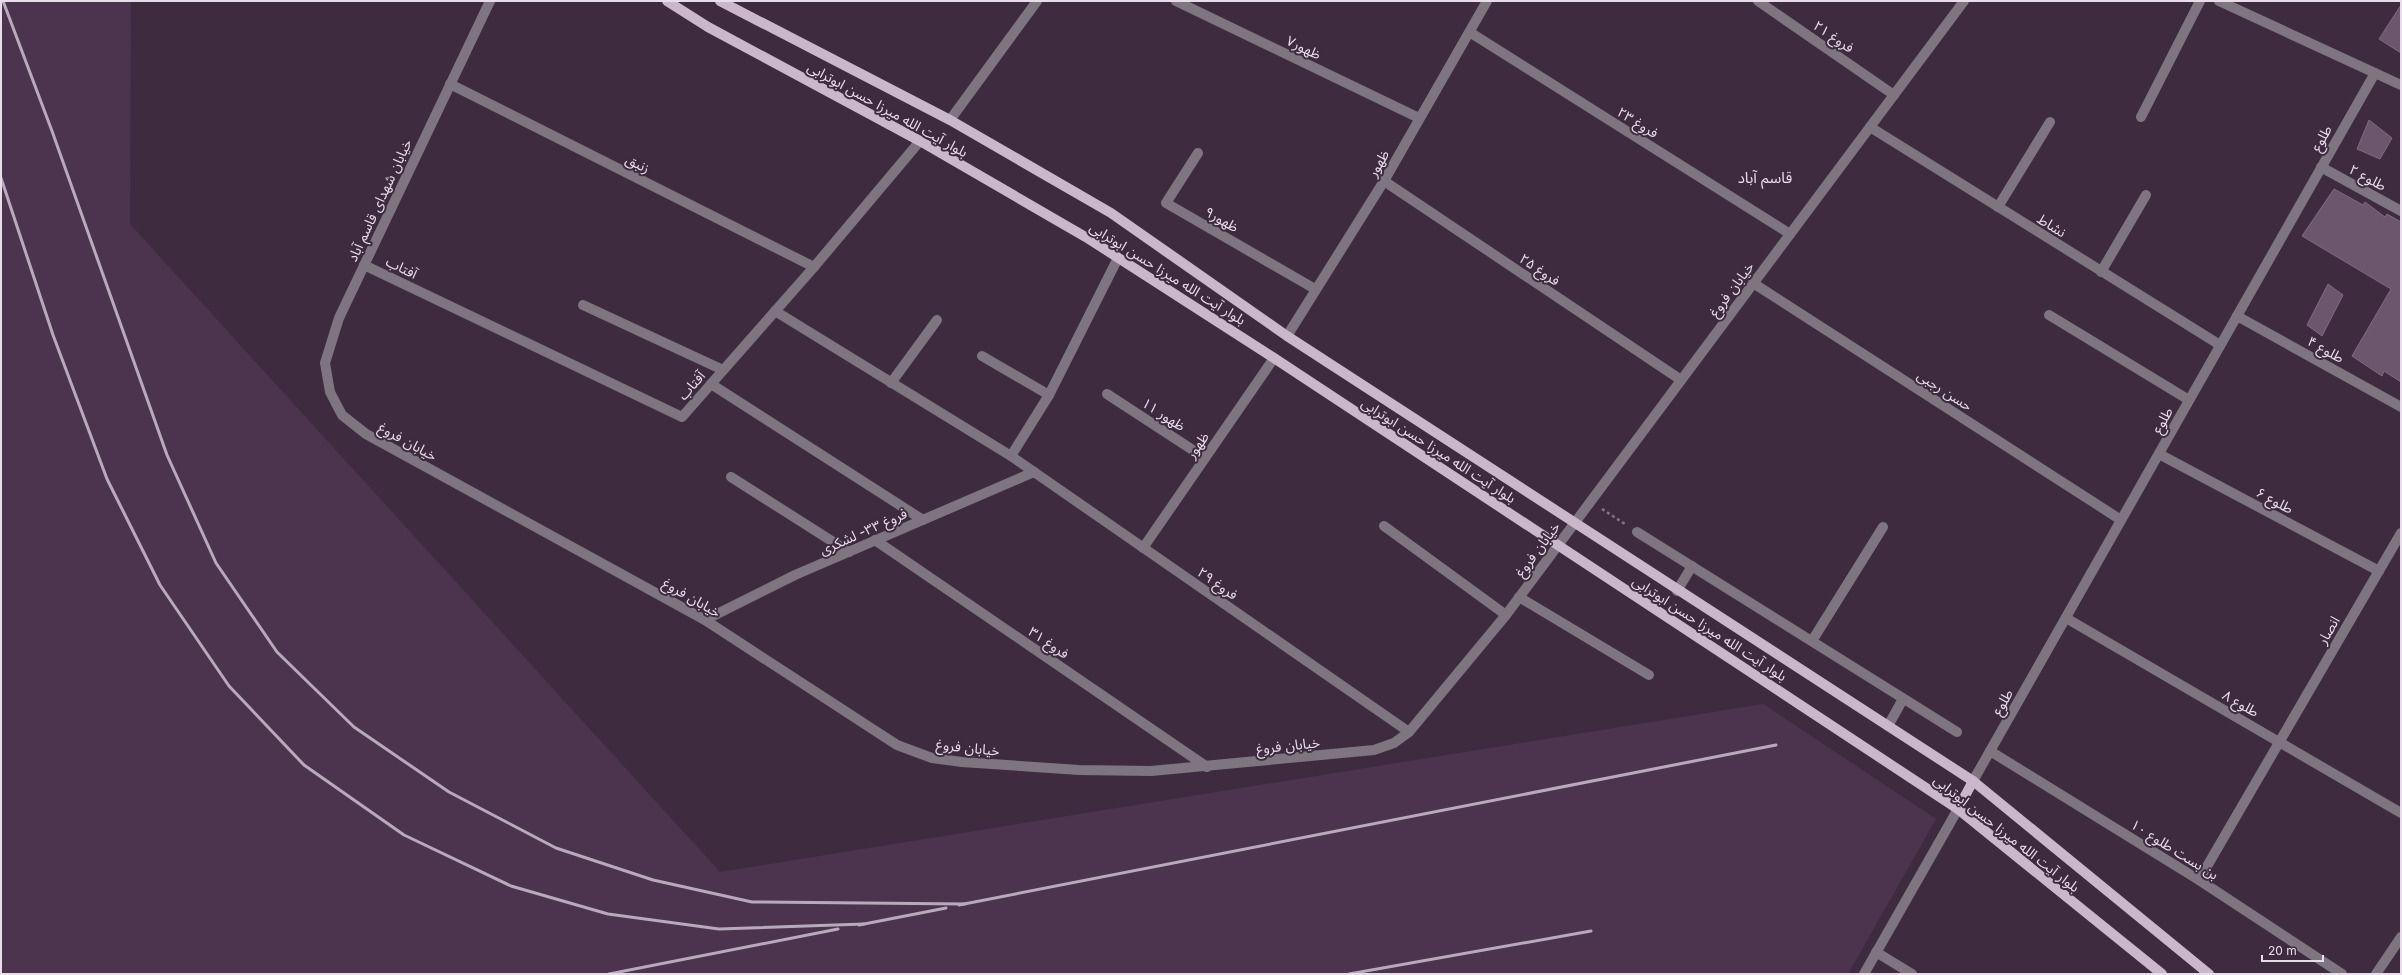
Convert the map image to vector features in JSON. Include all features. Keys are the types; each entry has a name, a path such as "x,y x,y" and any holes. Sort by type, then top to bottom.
{"main road":[{"name":"بلوار آیت الله میرزا حسن ابوترابی","path":"668,1 708,27 920,141 1118,258 1274,358 1958,809 2162,974"},
{"name":"بلوار آیت الله میرزا حسن ابوترابی","path":"720,1 950,120 1111,213 1287,336 1573,524 1973,781 2209,974"},
{"path":"1958,809 1973,781"}],"street":[{"name":"خیابان شهدای قاسم آباد","path":"342,415 330,392 325,363 339,318 490,1"},
{"path":"950,120 1038,1"},
{"name":"ظهور۷","path":"1176,1 1419,118"},
{"name":"ظهور","path":"1287,336 1384,182 1419,118 1471,33 1487,1"},
{"name":"فروغ ۲۱","path":"1758,1 1894,95"},
{"name":"خیابان فروغ","path":"342,415 366,434 705,620 897,745 932,758 1079,770 1151,771 1208,767 1374,750 1394,743 1409,732 1506,614 1964,1"},
{"path":"2141,117 2200,1"},
{"path":"2219,1 2401,85"},
{"name":"فروغ ۲۳","path":"1471,33 1790,234"},
{"name":"طلوع","path":"1973,781 2375,73"},
{"name":"زنبق","path":"450,84 814,267"},
{"path":"1998,207 2050,122"},
{"name":"نشاط","path":"1870,127 2220,345"},
{"name":"آفتاب","path":"364,265 682,418 710,384 814,267 920,141"},
{"name":"ظهور۹","path":"1198,153 1166,203 1315,290"},
{"name":"طلوع ۲","path":"2321,168 2401,210"},
{"name":"فروغ ۲۵","path":"1384,182 1681,380"},
{"path":"2101,272 2146,195"},
{"path":"1011,456 1049,395 1118,258"},
{"name":"حسن رجبی","path":"1753,283 2121,520"},
{"path":"583,305 723,370"},
{"name":"فروغ ۲۹","path":"775,311 1011,456 1409,732"},
{"path":"2050,316 2189,400"},
{"name":"طلوع ۴","path":"2237,316 2401,407"},
{"path":"891,383 937,320"},
{"path":"982,356 1049,395"},
{"name":"ظهور","path":"1143,548 1274,358"},
{"path":"710,384 923,520"},
{"name":"ظهور ۱۱","path":"1107,394 1205,458"},
{"name":"طلوع ۶","path":"2159,454 2379,571"},
{"name":"فروغ ۳۳- لشکری","path":"705,620 795,576 875,540 1034,472"},
{"path":"731,476 849,552"},
{"path":"1384,526 1506,614"},
{"path":"1812,641 1883,527"},
{"path":"1637,532 1957,732"},
{"name":"انصار","path":"2199,880 2401,533"},
{"name":"فروغ ۳۱","path":"875,540 1208,767"},
{"path":"1677,591 1692,566"},
{"path":"1519,597 1649,675"},
{"name":"طلوع ۸","path":"2066,618 2401,813"},
{"path":"1888,726 1903,699"},
{"name":"بن بست طلوع ۱۰","path":"1990,751 2199,880 2342,974"},
{"path":"1864,974 1958,809"},
{"path":"2376,974 2401,937"},
{"path":"1876,952 1912,974"}],"path":[{"path":"1590,501 1637,532"}],"shaded area":[{"path":"1,1 131,1 130,224 720,872 1763,704 1936,819 1848,974 1,974"}],"building":[{"path":"2401,5 2401,53 2379,39"},
{"path":"2369,120 2392,138 2380,159 2357,149"},
{"path":"2334,189 2363,205 2365,202 2385,217 2387,214 2401,222 2401,382 2384,371 2382,376 2352,356 2391,289 2302,236"},
{"path":"2328,284 2343,295 2322,336 2307,325"}],"railway":[{"path":"3,1 52,131 167,455 216,563 277,652 354,727 449,792 556,848 653,880 752,902 965,904"},
{"path":"1,178 53,335 107,479 160,585 229,686 304,765 404,835 511,886 608,914 719,929 864,924"},
{"path":"959,905 1776,745"},
{"path":"859,925 946,908"},
{"path":"609,974 838,929"},
{"path":"1349,974 1591,931"}],"district":[{"name":"قاسم آباد","path":"1765,177"}]}
